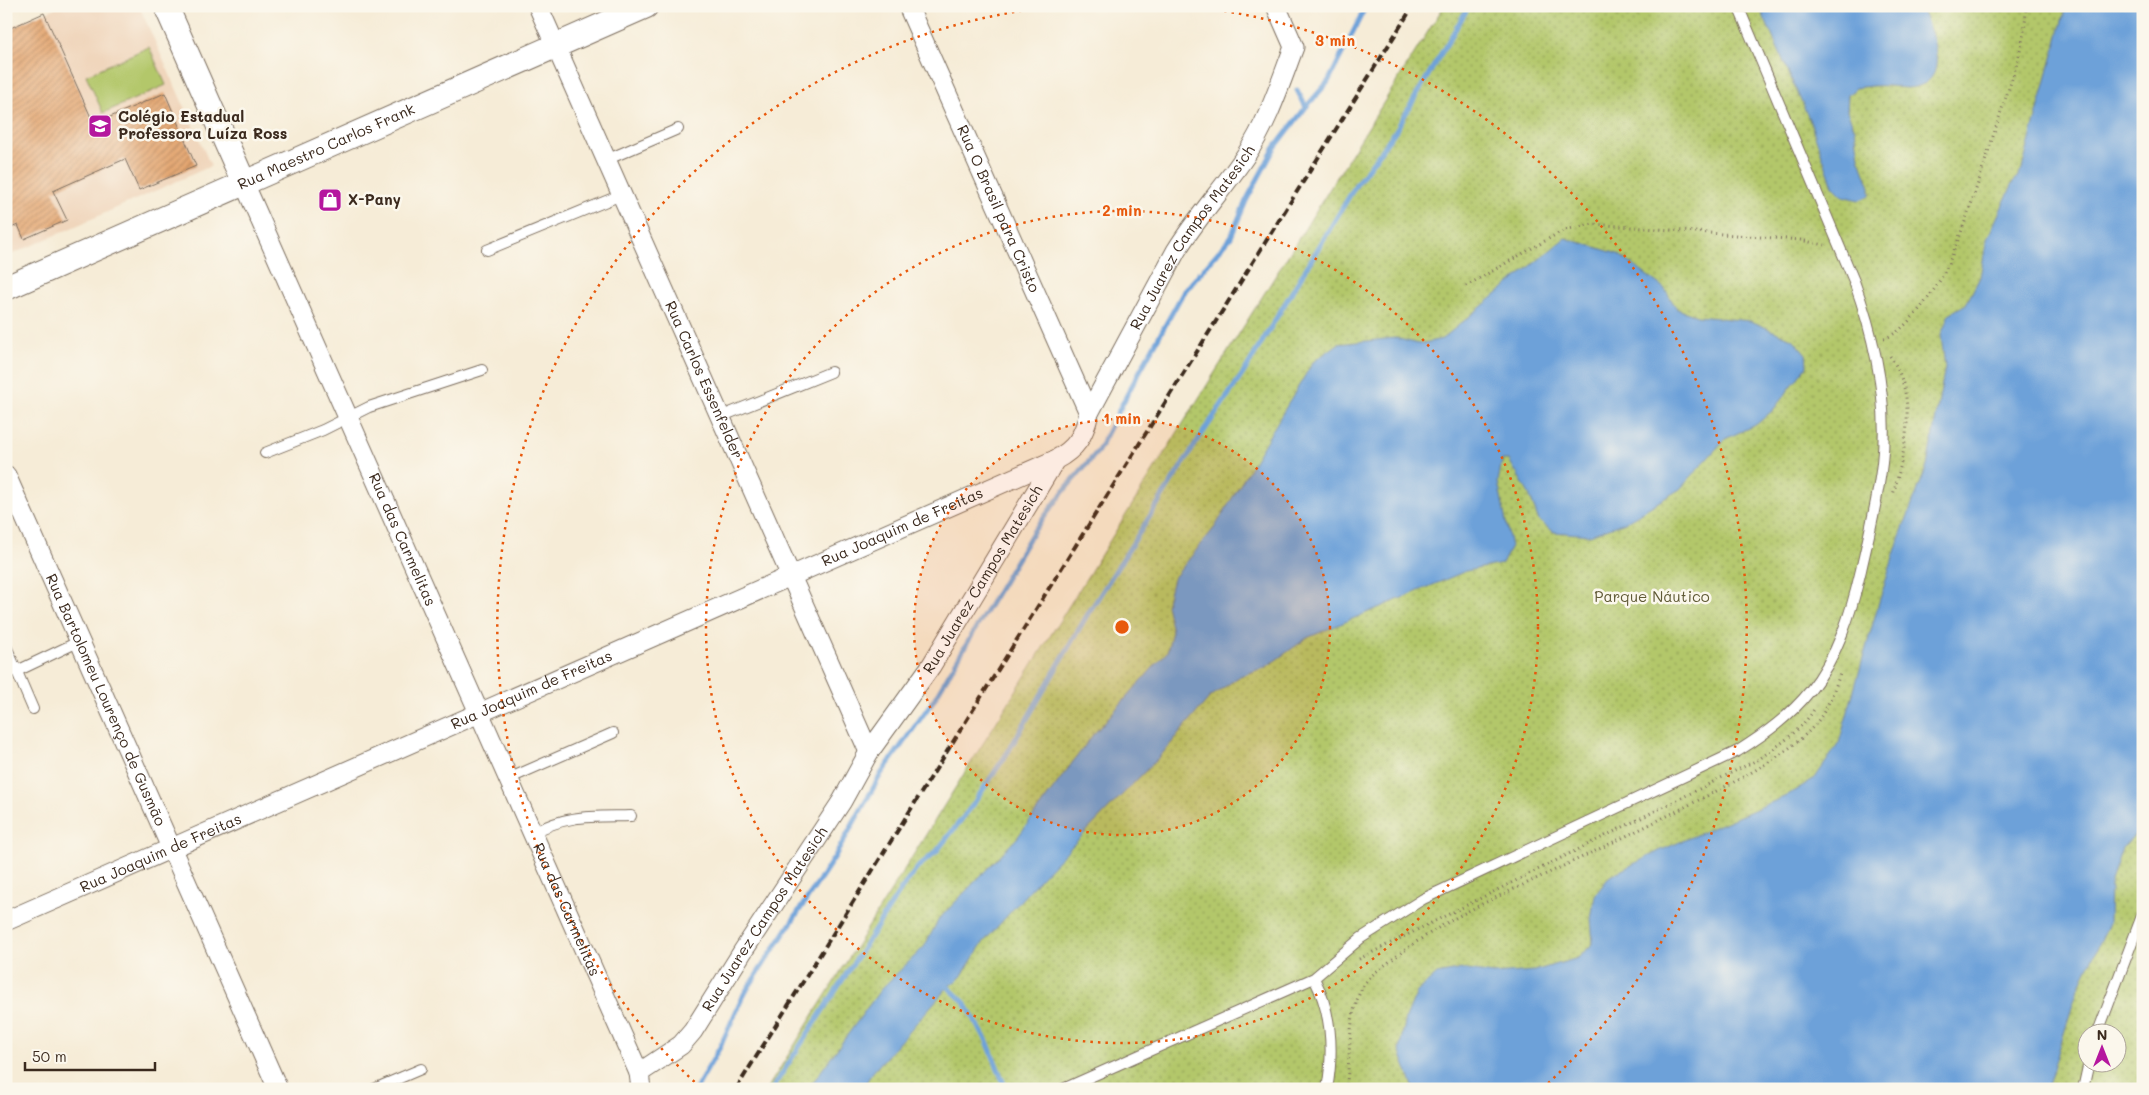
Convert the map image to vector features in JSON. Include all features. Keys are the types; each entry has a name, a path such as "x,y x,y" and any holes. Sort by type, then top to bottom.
{"street":[{"name":"Rua das Carmelitas","path":"166,6 641,1081"},
{"name":"Rua Carlos Essenfelder","path":"538,6 868,752"},
{"name":"Rua Maestro Carlos Frank","path":"6,288 646,6"},
{"name":"Rua O Brasil para Cristo","path":"908,6 1089,414"},
{"name":"Rua Juarez Campos Matesich","path":"641,1081 693,1031 742,951 842,800 868,752 931,666 1055,460 1073,448 1080,440 1089,414 1176,251 1188,230 1247,154 1273,102 1294,47 1276,6"},
{"name":"Rua Joaquim de Freitas","path":"6,921 1055,460"},
{"name":"Rua Bartolomeu Lourenço de Gusmão","path":"6,476 278,1089"}],"lane":[{"path":"1063,1089 1314,978 1361,938 1423,898 1738,751 1769,732 1812,689 1842,639 1856,592 1876,501 1882,461 1882,416 1874,340 1841,248 1738,6"},
{"path":"606,160 678,129"},
{"path":"487,250 621,195"},
{"path":"266,453 369,407 482,370"},
{"path":"720,417 831,372"},
{"path":"17,670 80,641"},
{"path":"6,646 33,709"},
{"path":"508,779 613,732"},
{"path":"533,833 565,819 631,816"},
{"path":"2102,1022 2143,913"},
{"path":"1314,978 1324,996 1332,1039 1331,1068 1327,1089"},
{"path":"374,1089 421,1069"},
{"path":"2083,1089 2087,1072"}],"path":[{"path":"1874,340 1888,338 1907,322 1928,301 1946,270 1971,204 2017,60 2026,26 2026,6"},
{"path":"1466,286 1564,230 1593,224 1800,240 1841,248"},
{"path":"1874,340 1896,365 1907,401 1905,446 1891,502"},
{"path":"1346,1089 1356,1005 1366,981 1380,969 1432,930 1725,786 1792,746 1812,728 1823,713 1834,692 1842,668"}],"shaded area":[{"name":"Colégio Estadual Professora Luíza Ross","path":"60,6 139,6 211,166 6,257 6,30"}],"green space":[{"name":"Parque Náutico","path":"1444,6 2143,6 2143,1089 767,1089"},
{"path":"149,47 166,85 103,113 86,75"}],"water":[{"path":"1759,6 1920,6 1930,30 1936,57 1935,69 1931,78 1921,85 1906,88 1869,86 1856,88 1848,95 1847,111 1855,129 1859,157 1870,187 1870,196 1859,200 1843,196 1833,186 1809,119"},
{"path":"2066,6 2143,6 2143,826 2122,848 2110,884 2109,923 2077,991 2047,1089 1414,1089 1399,1050 1406,1018 1417,992 1437,974 1462,969 1493,974 1534,971 1578,958 1593,944 1591,919 1595,895 1610,876 1659,851 1786,796 1815,778 1839,743 1879,602 1900,536 1927,466 1945,367 1941,335 1949,314 1966,304 1980,277 1987,239 2012,185 2022,169"},
{"path":"1565,238 1618,254 1664,288 1677,309 1697,316 1751,321 1794,340 1806,354 1807,366 1773,410 1757,424 1725,439 1680,489 1625,522 1590,535 1554,532 1539,521 1529,494 1509,460 1502,460 1498,482 1511,547 1502,564 1466,571 1307,638 1266,667 1240,676 1209,698 1162,754 1037,882 982,944 961,977 948,987 872,1073 862,1089 808,1089 881,989 924,947 939,919 1017,838 1092,736 1167,652 1172,631 1166,605 1173,579 1215,527 1313,362 1338,344 1395,338 1419,344 1442,339"}],"building":[{"path":"44,13 94,124 165,93 196,166 139,190 125,159 53,191 67,220 24,239 18,225 6,230 6,30"}],"waterway":[{"path":"696,1089 720,1047 744,994 834,858 881,774 933,701 1033,532 1067,487 1098,451 1183,293 1231,237 1246,201 1274,149 1328,82 1366,6"},
{"path":"772,1089 902,888 919,866 936,852 972,806 1008,752 1086,617 1202,434 1244,372 1356,185 1396,130 1469,6"},
{"path":"1297,90 1306,107"},
{"path":"948,987 965,1003 987,1041 1006,1089"}],"railway":[{"path":"736,1089 1413,6"}],"place":[{"name":"Colégio Estadual Professora Luíza Ross","path":"100,126"},
{"name":"X-Pany","path":"330,200"}]}
